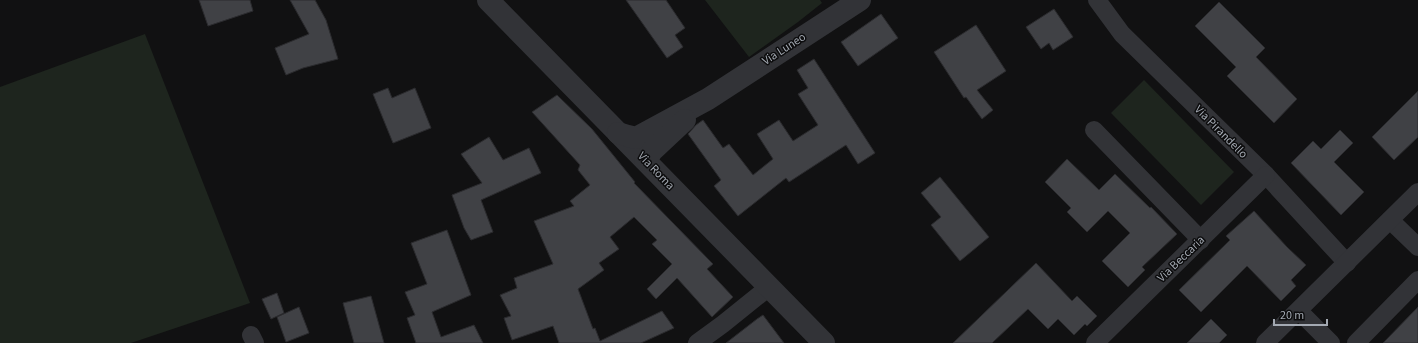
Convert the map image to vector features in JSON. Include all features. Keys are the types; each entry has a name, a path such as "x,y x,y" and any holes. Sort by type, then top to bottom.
{"street":[{"name":"Via Roma","path":"488,0 824,343"},
{"name":"Via Luneo","path":"618,133 636,138 708,99 860,0"},
{"name":"Via Pirandello","path":"1098,0 1122,34 1266,175 1346,263"},
{"name":"Via Luneo","path":"646,160 653,150 708,99"},
{"path":"1094,130 1201,240"},
{"name":"Via Beccaria","path":"1095,343 1266,175"},
{"path":"1265,343 1418,192"},
{"path":"1390,220 1418,247"},
{"path":"1356,343 1418,280"},
{"path":"697,343 769,287"},
{"path":"1299,311 1331,343"}],"shaded area":[{"path":"705,0 820,0 822,3 749,57"},
{"path":"145,34 250,303 131,343 0,343 0,87"},
{"path":"1144,80 1234,172 1201,205 1111,113"}],"building":[{"path":"199,0 250,0 253,11 208,26"},
{"path":"290,0 315,0 326,20 338,59 303,68 286,75 275,48 309,34"},
{"path":"626,0 666,0 685,28 675,35 683,47 667,58"},
{"path":"1219,2 1265,48 1256,57 1297,99 1274,123 1227,76 1236,67 1195,26"},
{"path":"1054,9 1073,37 1053,50 1049,43 1041,49 1026,27"},
{"path":"881,14 898,38 858,66 841,42"},
{"path":"976,25 1006,71 977,90 993,110 982,119 966,97 964,98 934,52"},
{"path":"814,59 875,153 858,164 846,145 789,182 786,178 738,216 714,186 721,180 688,134 703,120 723,148 729,144 753,175 773,159 757,134 779,120 793,141 818,125 798,94 808,88 797,70"},
{"path":"388,88 392,98 415,88 431,128 393,143 373,94"},
{"path":"1418,91 1418,137 1394,160 1372,137"},
{"path":"557,95 592,129 635,182 634,183 713,264 707,269 733,297 712,317 677,278 656,299 647,289 672,264 652,244 657,240 634,217 610,237 619,249 599,263 604,270 578,289 593,329 595,328 600,341 662,311 674,328 641,343 559,343 553,326 512,340 504,318 511,316 500,295 517,288 514,278 553,264 534,221 574,206 570,201 590,185 578,170 580,165 532,112"},
{"path":"1340,130 1353,143 1334,162 1364,192 1341,215 1291,163 1313,141 1321,149"},
{"path":"489,137 503,160 529,148 541,173 481,200 493,232 471,240 464,228 452,195 482,183 461,154"},
{"path":"1067,159 1099,190 1115,174 1150,208 1151,207 1177,234 1142,267 1145,270 1128,287 1102,261 1130,233 1108,211 1087,232 1067,212 1071,208 1045,182"},
{"path":"940,177 989,237 960,261 931,225 941,217 921,193"},
{"path":"1254,211 1287,247 1306,265 1291,280 1296,286 1281,301 1247,266 1201,312 1179,290 1230,240 1226,236"},
{"path":"447,230 471,295 432,312 441,337 474,325 483,343 416,343 407,318 415,315 405,292 427,284 411,243"},
{"path":"1036,263 1072,301 1077,296 1097,316 1087,326 1085,324 1074,335 1058,319 1048,329 1028,309 992,343 953,343"},
{"path":"277,293 284,313 271,319 262,299"},
{"path":"371,296 384,343 354,343 343,303"},
{"path":"299,307 309,333 286,342 277,317"},
{"path":"1418,307 1418,343 1383,343"},
{"path":"763,315 784,343 726,343 757,319"},
{"path":"1211,319 1227,335 1219,343 1187,343"}]}
